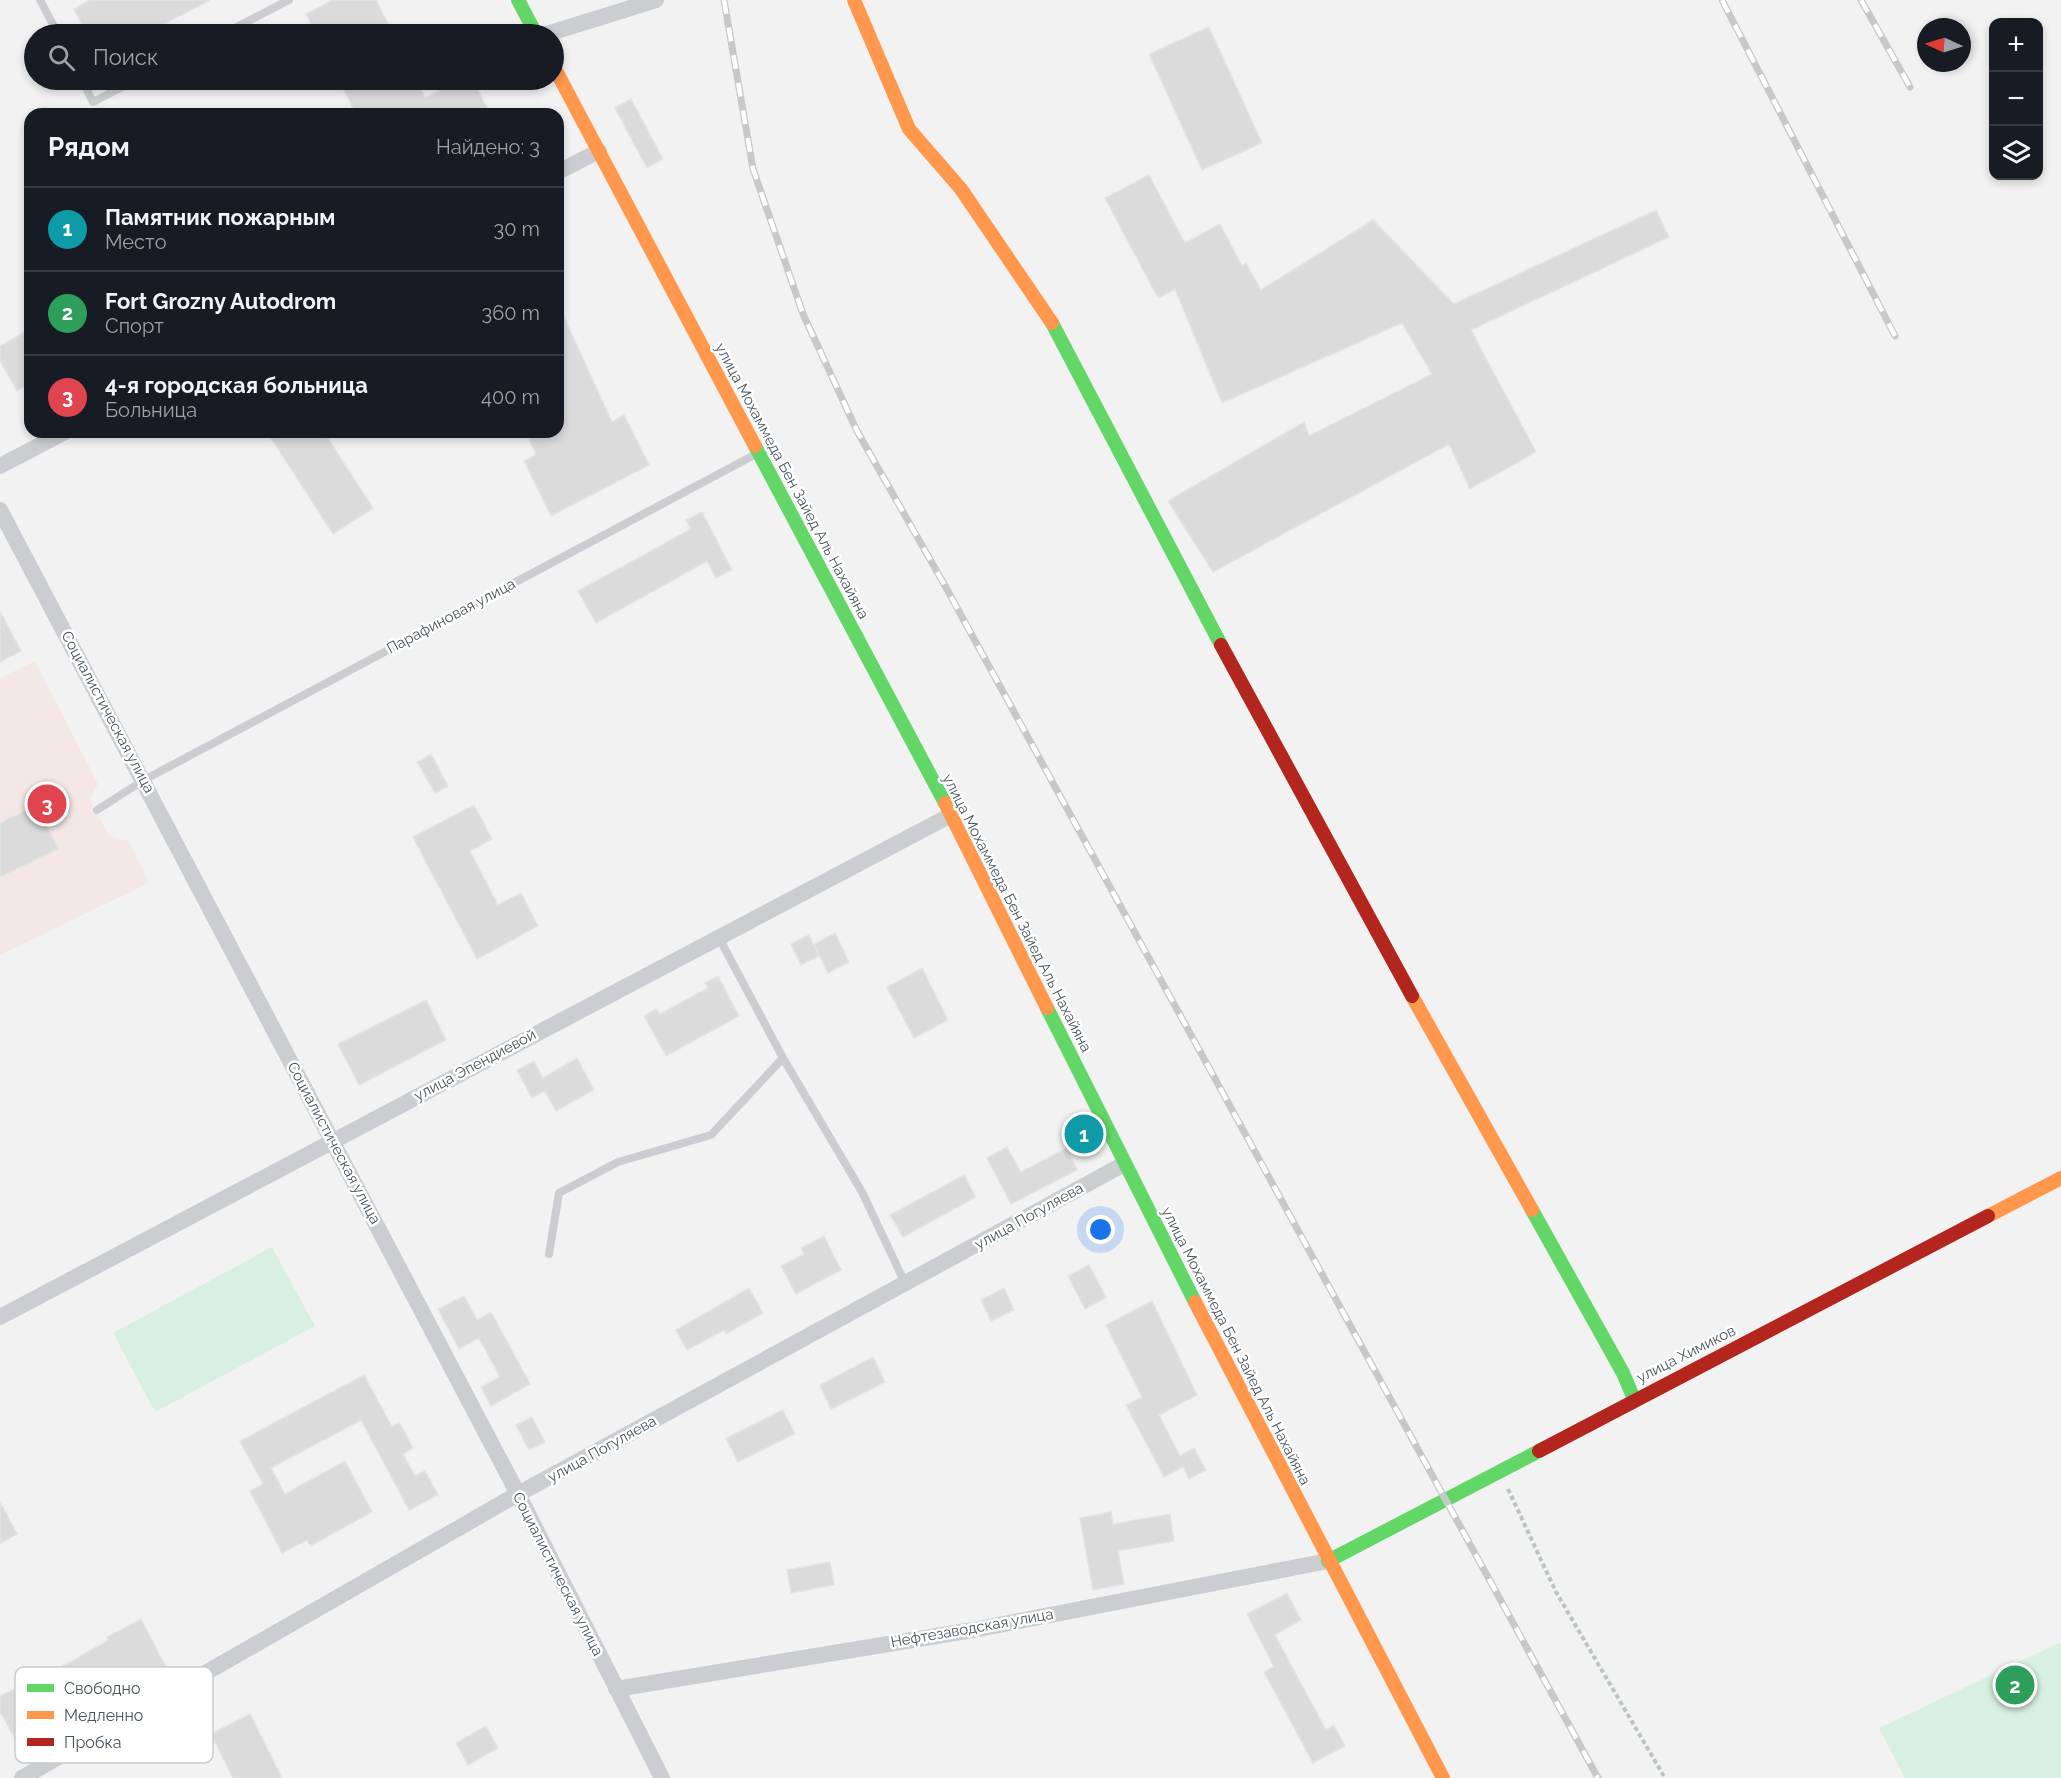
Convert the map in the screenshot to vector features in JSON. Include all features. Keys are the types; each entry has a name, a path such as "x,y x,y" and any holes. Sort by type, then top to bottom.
{"street":[{"path":"518,0 531,24"},
{"path":"564,29 656,0"},
{"path":"854,0 909,129 962,189 1051,320 1186,581 1364,910 1623,1373 1634,1399"},
{"name":"улица Мохаммеда Бен Зайед Аль Нахайяна","path":"564,86 951,815 1124,1164 1328,1561 1443,1778"},
{"path":"564,169 599,151"},
{"path":"0,466 54,438"},
{"name":"Социалистическая улица","path":"0,510 518,1494 662,1778"},
{"name":"улица Эпендиевой","path":"0,1317 951,815"},
{"name":"улица Погуляева","path":"213,1669 518,1494 1124,1164"},
{"name":"улица Химиков","path":"1328,1561 1634,1399 2061,1178"},
{"name":"Нефтезаводская улица","path":"616,1689 973,1630 1328,1561"},
{"name":"улица Погуляева","path":"22,1778 48,1763"}],"lane":[{"path":"40,0 53,24"},
{"path":"241,24 283,1"},
{"path":"87,90 93,102 116,90"},
{"name":"Парафиновая улица","path":"97,810 144,780 758,453"},
{"path":"718,936 783,1058 862,1192 905,1283"},
{"path":"549,1254 559,1193 618,1162 711,1135 783,1058"}],"path":[{"path":"1500,1471 1556,1592 1665,1778"}],"shaded area":[{"path":"35,661 98,784 90,799 109,836 129,841 149,883 0,955 0,678"}],"green space":[{"path":"272,1247 315,1326 155,1412 113,1333"},
{"path":"2061,1642 2061,1778 1905,1778 1879,1728"}],"building":[{"path":"90,0 210,0 164,24 82,24 74,9"},
{"path":"333,0 376,0 388,24 311,24 306,14"},
{"path":"1209,27 1262,143 1202,170 1149,54"},
{"path":"344,90 421,90 425,98 441,90 478,90 487,108 353,108"},
{"path":"631,99 663,159 647,168 615,108"},
{"path":"1149,175 1185,243 1220,224 1242,266 1246,263 1261,290 1373,220 1454,304 1656,210 1669,237 1471,330 1536,452 1470,489 1449,444 1213,572 1168,501 1304,422 1309,436 1432,374 1402,323 1222,403 1175,289 1158,298 1105,198"},
{"path":"564,317 612,422 624,415 649,465 551,516 524,461 536,455 529,438 564,438"},
{"path":"24,332 24,387 17,391 0,361 0,346"},
{"path":"271,438 328,438 373,508 333,534"},
{"path":"702,512 732,570 716,578 707,561 596,623 578,591 691,529 686,520"},
{"path":"0,611 21,651 0,662"},
{"path":"431,754 448,786 435,793 417,762"},
{"path":"37,805 58,849 0,877 0,823"},
{"path":"474,805 492,839 470,851 498,905 521,893 538,926 477,959 413,837"},
{"path":"835,933 849,962 828,973 814,944"},
{"path":"809,935 819,956 801,965 791,944"},
{"path":"922,968 948,1020 914,1038 887,987"},
{"path":"718,976 739,1016 666,1056 644,1016 656,1009 660,1014 708,988 705,983"},
{"path":"426,1000 446,1040 359,1085 338,1044"},
{"path":"577,1058 594,1090 556,1111 545,1091 532,1098 517,1070 534,1061 543,1078"},
{"path":"1007,1147 1021,1172 1067,1148 1077,1170 1011,1204 987,1158"},
{"path":"964,1175 976,1197 903,1237 890,1215"},
{"path":"824,1236 841,1270 796,1294 781,1266 804,1254 801,1248"},
{"path":"1089,1265 1106,1298 1085,1309 1068,1276"},
{"path":"749,1288 763,1313 726,1334 724,1330 687,1350 676,1330"},
{"path":"1004,1288 1014,1310 991,1321 981,1300"},
{"path":"464,1296 477,1320 491,1312 530,1384 491,1406 481,1387 500,1377 479,1338 459,1349 438,1309"},
{"path":"1152,1301 1197,1395 1159,1415 1180,1456 1194,1448 1206,1470 1189,1479 1183,1467 1164,1477 1126,1405 1142,1397 1106,1325"},
{"path":"873,1357 885,1382 831,1409 820,1385"},
{"path":"364,1375 392,1427 399,1422 413,1448 403,1454 415,1476 425,1471 438,1495 409,1510 361,1420 271,1468 285,1494 345,1461 372,1512 310,1546 307,1540 282,1553 250,1491 263,1484 240,1441"},
{"path":"783,1410 795,1434 738,1462 726,1438"},
{"path":"532,1417 545,1442 529,1450 516,1425"},
{"path":"0,1502 17,1534 0,1544"},
{"path":"1111,1512 1113,1524 1170,1514 1174,1541 1118,1551 1124,1584 1093,1590 1080,1518"},
{"path":"830,1562 834,1585 791,1593 787,1570"},
{"path":"1287,1593 1301,1620 1275,1635 1326,1730 1334,1725 1345,1746 1313,1763 1264,1672 1274,1667 1247,1614"},
{"path":"141,1619 166,1667 60,1667 109,1640 107,1637"},
{"path":"15,1689 15,1738 0,1712 0,1696"},
{"path":"250,1714 282,1778 233,1778 213,1738 213,1733"},
{"path":"486,1726 498,1748 468,1765 456,1743"}],"railway":[{"path":"724,0 753,169 803,314 857,431 944,584 1598,1778"},
{"path":"1722,0 1895,336"},
{"path":"1861,0 1910,87"}],"traffic: fast":[{"path":"518,0 531,24"},
{"path":"1052,323 1221,645"},
{"path":"755,446 945,803"},
{"path":"1047,1008 1195,1302"},
{"path":"1532,1210 1623,1373 1634,1399"},
{"path":"1328,1561 1539,1451"}],"traffic: slow":[{"path":"854,0 909,129 961,189 1052,323"},
{"path":"564,86 755,446"},
{"path":"945,803 1047,1008"},
{"path":"1412,996 1532,1210"},
{"path":"1988,1216 2061,1178"},
{"path":"1195,1302 1443,1778"}],"traffic: jam":[{"path":"1221,645 1412,996"},
{"path":"1539,1451 1988,1216"}],"place":[{"name":"4-я городская больница","path":"47,804"},
{"name":"Памятник пожарным","path":"1084,1134"},
{"name":"Fort Grozny Autodrom","path":"2015,1685"}]}
